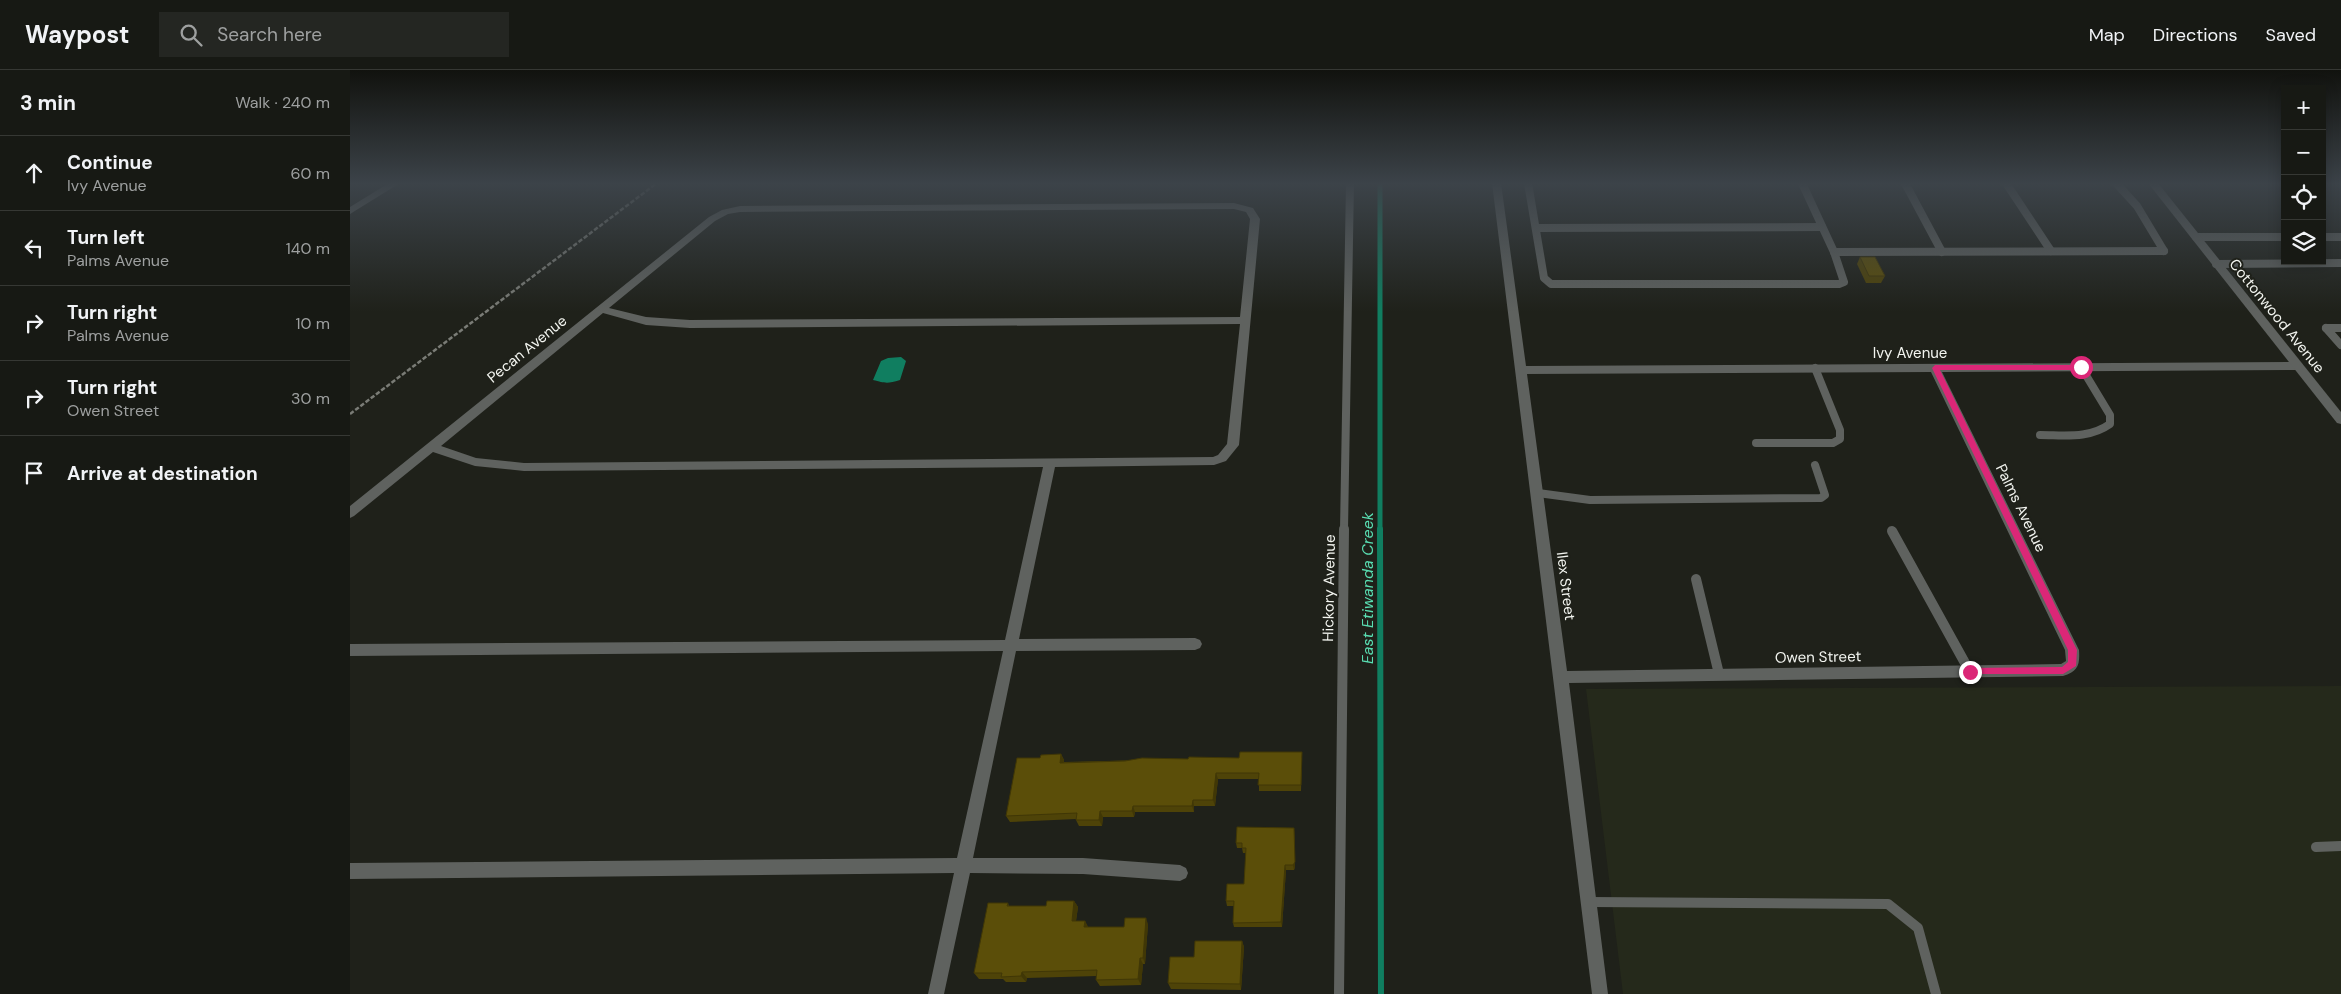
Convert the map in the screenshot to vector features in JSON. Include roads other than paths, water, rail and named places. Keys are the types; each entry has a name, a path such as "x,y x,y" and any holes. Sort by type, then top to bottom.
{"street":[{"name":"Pecan Avenue","path":"350,513 703,226"},
{"name":"Pecan Avenue","path":"1245,320 1254,226"},
{"name":"Ilex Street","path":"1502,226 1538,493 1600,994"},
{"name":"Cottonwood Avenue","path":"2187,226 2341,420"},
{"path":"431,447 475,462 524,467 1204,462 1222,458 1233,445 1245,320 690,324 646,321 601,309"},
{"name":"Ivy Avenue","path":"1522,370 2298,366"},
{"name":"Palms Avenue","path":"1935,368 2072,650 2073,664"},
{"path":"936,994 1050,463"},
{"path":"350,650 1195,644"},
{"name":"Owen Street","path":"1561,676 2063,670 2073,664"},
{"path":"350,871 964,865 1073,866 1180,873"}],"lane":[{"name":"Hickory Avenue","path":"1340,994 1340,779 1349,226"},
{"path":"1805,226 1536,228 1544,278 1551,284 1839,284 1844,282 1834,252 1822,226"},
{"path":"1928,226 1942,252"},
{"path":"2035,226 2051,251"},
{"path":"1834,252 2164,251 2154,238 2149,226"},
{"path":"2196,237 2281,237"},
{"path":"2326,237 2341,237"},
{"path":"2216,264 2341,263"},
{"path":"2341,328 2326,328 2341,345"},
{"path":"2040,435 2083,435 2101,432 2110,424 2110,416 2081,367"},
{"path":"1756,443 1833,443 1840,439 1840,430 1815,368"},
{"path":"1538,493 1590,500 1821,498 1825,495 1825,490 1815,466"},
{"path":"1892,531 1970,672"},
{"path":"1696,579 1720,674"},
{"path":"2316,847 2341,846"},
{"path":"1588,902 1888,904 1918,928 1936,994"}],"waterway":[{"name":"East Etiwanda Creek","path":"1380,226 1380,529"},
{"name":"East Etiwanda Creek","path":"1380,529 1381,994"}]}
